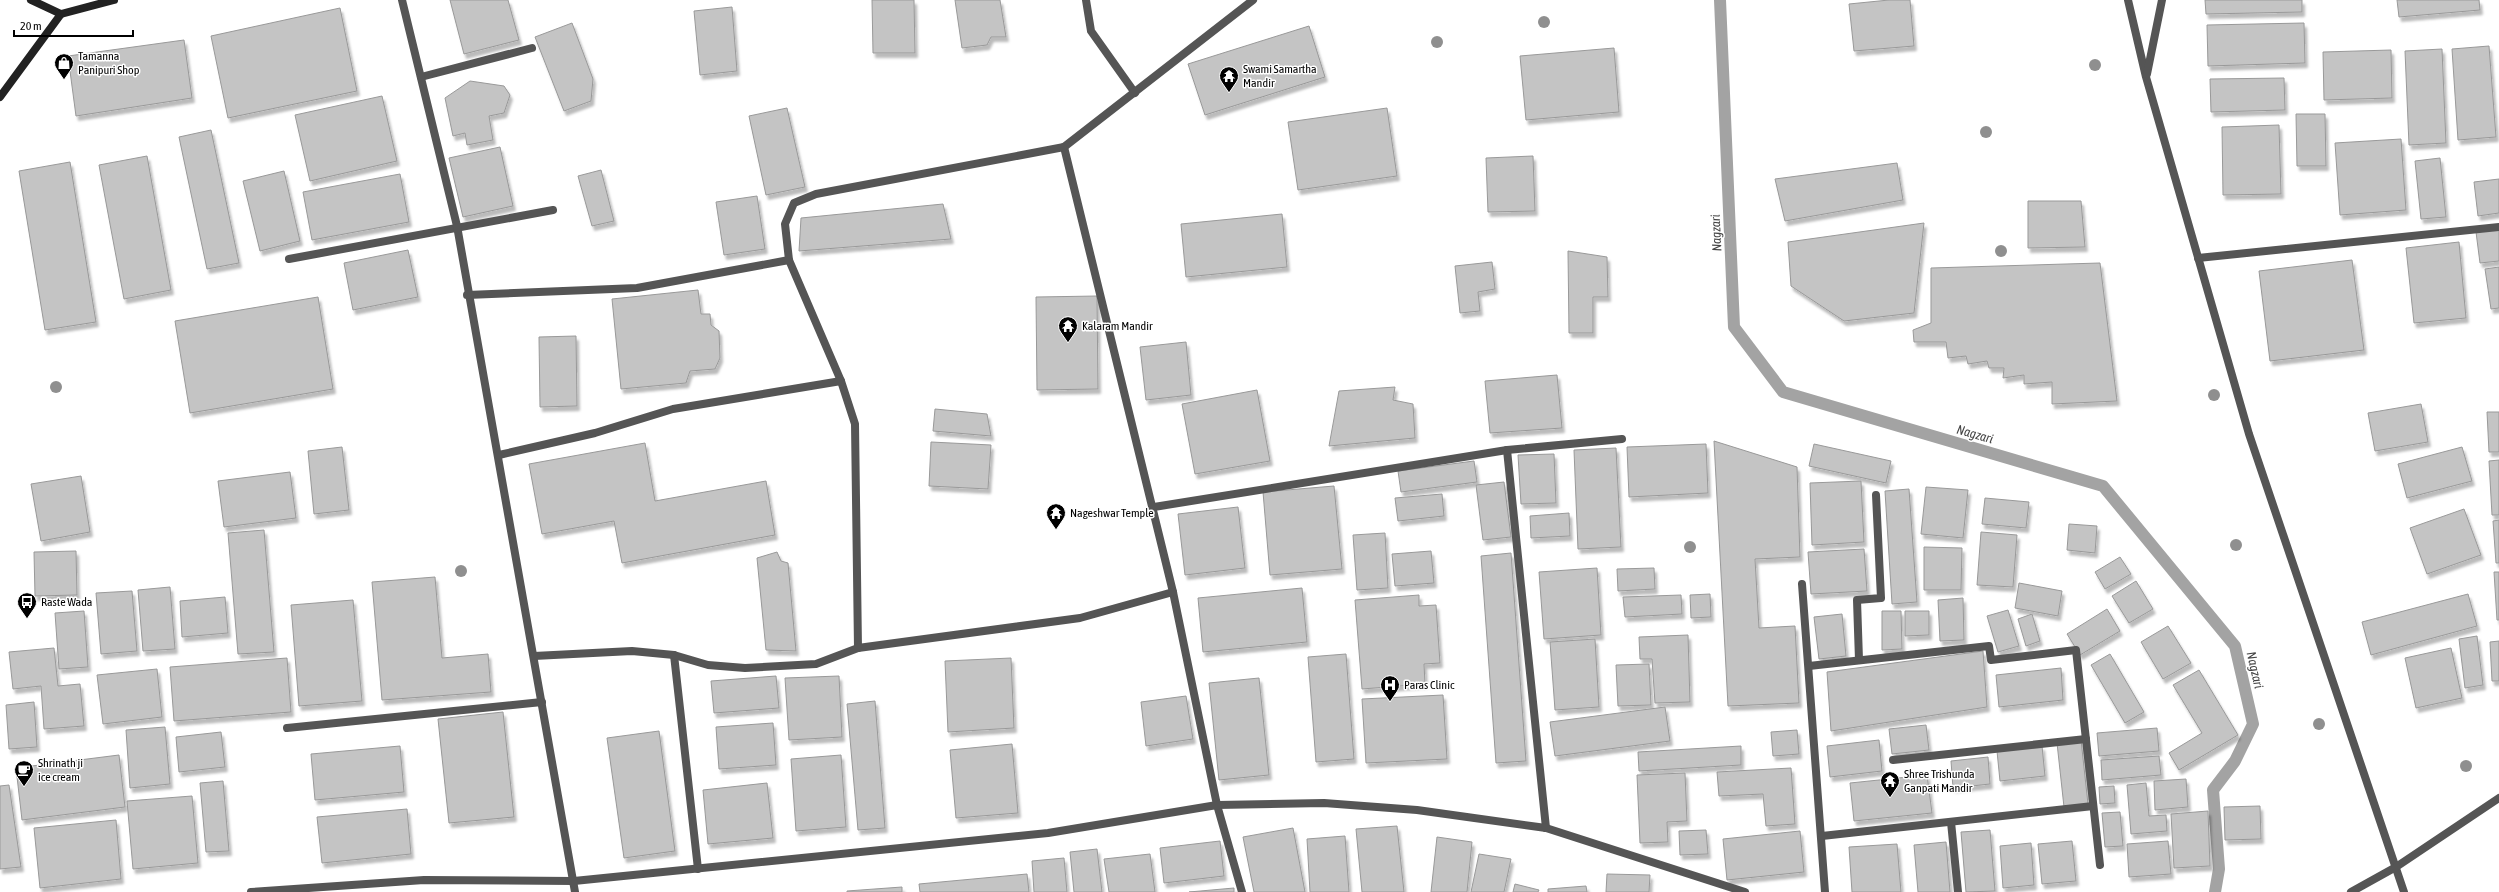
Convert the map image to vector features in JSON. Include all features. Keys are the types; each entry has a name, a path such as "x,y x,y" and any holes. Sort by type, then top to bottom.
{"street":[{"path":"31,0 61,14"},
{"path":"0,97 61,14 114,0"},
{"path":"402,0 457,226 467,295 499,455 575,892"},
{"path":"1086,0 1091,31 1135,92"},
{"path":"858,648 855,424 841,381 789,260 785,224 794,203 816,194 1064,147 1253,0"},
{"path":"2128,0 2146,77 2249,434 2404,892"},
{"path":"2146,77 2162,0"},
{"path":"421,77 532,48"},
{"path":"1064,147 1154,507 1217,805 1242,892"},
{"path":"289,259 457,226 553,210"},
{"path":"2198,258 2499,227"},
{"path":"467,295 637,288 789,260"},
{"path":"499,455 595,433 674,409 841,381"},
{"path":"1154,507 1506,450 1622,439"},
{"path":"1506,450 1546,828"},
{"path":"1859,660 1857,600 1881,598 1876,495"},
{"path":"1802,584 1825,892"},
{"path":"534,656 632,651 674,655 708,665 745,668 816,664 858,648 1080,618 1173,592"},
{"path":"1809,666 1989,646 1991,660 2076,650 2100,865"},
{"path":"674,655 698,869"},
{"path":"287,728 542,702"},
{"path":"1893,760 2086,739"},
{"path":"2351,892 2396,867 2499,798"},
{"path":"251,892 324,889 424,880 574,881 1048,833 1217,805 1324,803 1417,810 1546,828 1745,892"},
{"path":"1822,836 2093,806"},
{"path":"1950,822 1958,892"}],"building":[{"path":"450,0 508,0 519,40 464,54"},
{"path":"872,0 914,0 915,53 873,53"},
{"path":"955,0 1000,0 1006,37 991,37 987,45 962,48"},
{"path":"1889,0 1910,0 1914,46 1854,51 1849,4"},
{"path":"2205,0 2302,0 2302,12 2206,14"},
{"path":"2397,0 2479,0 2480,10 2399,17"},
{"path":"732,7 737,71 700,75 694,11"},
{"path":"340,8 357,91 228,118 211,36"},
{"path":"572,23 593,79 591,101 564,111 535,37"},
{"path":"2304,23 2305,63 2208,66 2207,25"},
{"path":"1309,26 1325,77 1205,115 1188,64"},
{"path":"184,40 192,98 76,116 68,56"},
{"path":"2489,46 2496,137 2458,140 2452,49"},
{"path":"1614,48 1619,112 1526,120 1520,56"},
{"path":"2442,49 2446,143 2409,145 2405,51"},
{"path":"2391,50 2392,98 2324,100 2323,52"},
{"path":"2284,78 2285,110 2211,112 2210,79"},
{"path":"470,81 504,86 510,95 504,113 489,116 493,140 467,145 465,133 453,136 445,98"},
{"path":"382,96 397,161 310,181 295,115"},
{"path":"787,108 805,187 766,195 749,116"},
{"path":"1387,108 1397,176 1298,190 1288,122"},
{"path":"2296,114 2325,114 2326,166 2297,166"},
{"path":"2279,125 2281,194 2223,195 2222,127"},
{"path":"211,130 239,263 207,269 179,137"},
{"path":"2401,139 2406,210 2340,215 2335,143"},
{"path":"500,147 513,206 463,217 449,158"},
{"path":"147,156 171,290 124,299 99,165"},
{"path":"1533,156 1535,211 1488,212 1486,158"},
{"path":"2440,158 2446,217 2421,219 2415,161"},
{"path":"70,162 96,322 45,330 19,171"},
{"path":"1897,163 1903,200 1785,221 1775,179"},
{"path":"601,170 614,221 592,226 578,176"},
{"path":"284,171 300,241 260,251 243,181"},
{"path":"400,174 409,222 312,240 303,192"},
{"path":"2499,179 2499,213 2478,216 2474,182"},
{"path":"757,196 765,249 724,255 716,202"},
{"path":"2028,201 2081,201 2085,247 2028,248"},
{"path":"943,204 951,239 799,251 801,218"},
{"path":"1282,214 1287,267 1186,277 1181,224"},
{"path":"1924,223 1914,313 1844,321 1791,286 1788,242"},
{"path":"2499,229 2499,261 2480,263 2476,232"},
{"path":"2459,242 2466,318 2414,323 2406,248"},
{"path":"408,250 418,297 353,310 344,263"},
{"path":"1568,251 1607,257 1608,297 1593,297 1593,333 1569,333"},
{"path":"2352,260 2364,350 2270,361 2259,271"},
{"path":"1492,262 1495,289 1478,292 1480,311 1460,313 1455,266"},
{"path":"2100,263 2117,401 2052,404 2052,382 2024,384 2024,375 2003,378 2004,368 1989,368 1987,361 1968,364 1966,356 1948,358 1946,342 1914,342 1913,330 1931,323 1931,268"},
{"path":"2499,267 2499,308 2491,309 2485,269"},
{"path":"698,290 701,314 710,314 711,325 719,331 720,358 715,369 690,371 686,383 621,389 612,299"},
{"path":"1097,296 1098,389 1037,390 1036,297"},
{"path":"318,297 333,389 190,413 175,321"},
{"path":"576,336 577,406 540,407 539,337"},
{"path":"1186,342 1191,395 1146,400 1140,347"},
{"path":"1557,375 1562,428 1490,433 1485,381"},
{"path":"1395,387 1393,400 1413,404 1415,438 1329,446 1339,391"},
{"path":"1257,390 1270,461 1195,474 1182,404"},
{"path":"2421,404 2428,442 2375,451 2368,413"},
{"path":"935,409 987,414 991,436 933,431"},
{"path":"2487,412 2499,412 2499,452 2489,452"},
{"path":"1714,441 1797,467 1800,557 1755,559 1759,628 1795,626 1799,703 1728,706"},
{"path":"931,442 991,445 988,489 929,486"},
{"path":"645,443 655,501 766,481 775,535 622,563 614,521 542,534 529,464"},
{"path":"1706,444 1708,493 1629,497 1627,447"},
{"path":"1814,444 1891,461 1886,483 1809,466"},
{"path":"342,447 349,510 314,514 308,451"},
{"path":"2462,447 2472,481 2407,498 2398,464"},
{"path":"1616,448 1621,547 1578,549 1574,450"},
{"path":"1554,454 1556,503 1521,504 1518,455"},
{"path":"2499,460 2499,515 2492,515 2489,461"},
{"path":"1474,461 1477,482 1401,492 1398,471"},
{"path":"290,472 296,518 224,527 218,481"},
{"path":"81,476 90,532 41,541 31,484"},
{"path":"1861,481 1864,542 1812,545 1810,483"},
{"path":"1504,482 1511,537 1483,540 1476,485"},
{"path":"1334,486 1342,569 1270,575 1263,492"},
{"path":"1926,487 1968,490 1963,538 1921,534"},
{"path":"1909,489 1917,602 1892,604 1885,491"},
{"path":"1442,494 1444,516 1398,521 1395,498"},
{"path":"1985,498 2029,502 2026,528 1982,524"},
{"path":"1238,507 1245,568 1185,575 1178,514"},
{"path":"2464,509 2481,555 2427,574 2410,528"},
{"path":"1569,513 1570,536 1531,538 1530,516"},
{"path":"2499,520 2499,563 2496,563 2493,521"},
{"path":"2069,524 2097,526 2095,553 2067,550"},
{"path":"264,530 274,652 238,654 228,533"},
{"path":"1981,532 2017,535 2013,587 1977,585"},
{"path":"1385,533 1388,588 1357,590 1353,535"},
{"path":"1924,547 1962,548 1961,590 1924,590"},
{"path":"1864,549 1867,591 1811,594 1808,552"},
{"path":"76,551 77,595 35,596 34,552"},
{"path":"1431,551 1434,583 1395,586 1392,554"},
{"path":"777,552 781,561 788,563 796,651 766,650 757,558"},
{"path":"1511,553 1526,761 1496,763 1481,556"},
{"path":"2120,557 2131,574 2105,589 2095,572"},
{"path":"1597,568 1601,635 1544,639 1539,572"},
{"path":"1654,568 1655,589 1618,591 1617,569"},
{"path":"2494,572 2499,572 2499,620 2497,620"},
{"path":"435,577 442,658 488,654 491,692 382,700 372,582"},
{"path":"2136,581 2153,609 2129,623 2112,596"},
{"path":"2019,583 2062,591 2058,616 2015,608"},
{"path":"170,587 175,649 143,651 138,590"},
{"path":"1302,588 1307,642 1203,652 1198,598"},
{"path":"132,591 137,651 101,654 96,593"},
{"path":"1710,594 1711,617 1691,618 1690,595"},
{"path":"2468,594 2477,626 2371,655 2362,622"},
{"path":"1419,595 1419,606 1436,605 1440,663 1424,664 1425,684 1362,689 1355,600"},
{"path":"1681,595 1682,614 1625,617 1623,597"},
{"path":"225,597 228,633 182,637 180,601"},
{"path":"1963,598 1964,640 1940,641 1938,600"},
{"path":"353,600 362,701 299,706 291,605"},
{"path":"2107,609 2120,631 2080,655 2067,634"},
{"path":"2008,610 2019,646 1998,652 1987,616"},
{"path":"84,611 88,667 59,669 55,613"},
{"path":"1882,611 1901,611 1902,649 1882,650"},
{"path":"1905,611 1929,611 1929,635 1905,636"},
{"path":"1842,614 1846,656 1819,659 1814,617"},
{"path":"2032,614 2040,641 2026,646 2018,619"},
{"path":"2168,626 2191,663 2163,679 2141,642"},
{"path":"1688,635 1690,702 1655,703 1652,659 1640,659 1639,637"},
{"path":"2477,636 2483,685 2465,688 2459,639"},
{"path":"1595,639 1599,707 1555,710 1550,642"},
{"path":"2499,641 2499,681 2492,681 2490,642"},
{"path":"54,648 58,686 80,684 84,726 44,729 41,686 13,689 9,652"},
{"path":"2451,648 2462,698 2416,708 2405,658"},
{"path":"1983,651 1987,707 1831,731 1827,672"},
{"path":"1346,654 1354,759 1316,762 1308,657"},
{"path":"2110,654 2144,712 2125,723 2091,665"},
{"path":"287,658 291,712 174,721 170,667"},
{"path":"1011,658 1014,728 948,732 945,661"},
{"path":"1649,664 1651,705 1618,706 1616,665"},
{"path":"2061,668 2063,700 1999,707 1996,675"},
{"path":"157,669 162,717 103,724 97,675"},
{"path":"2199,670 2238,735 2179,770 2169,753 2202,733 2173,685"},
{"path":"776,676 779,708 714,713 711,681"},
{"path":"839,676 842,737 789,740 785,678"},
{"path":"1259,678 1269,775 1219,780 1209,683"},
{"path":"1443,695 1447,759 1366,763 1362,699"},
{"path":"1186,696 1193,739 1146,746 1141,702"},
{"path":"875,701 885,828 858,830 847,704"},
{"path":"34,702 37,747 9,749 6,705"},
{"path":"1665,707 1670,741 1555,756 1550,722"},
{"path":"503,712 514,817 449,823 438,719"},
{"path":"773,723 776,765 719,769 716,727"},
{"path":"1926,725 1929,750 1892,754 1889,729"},
{"path":"165,727 170,784 130,788 126,730"},
{"path":"2157,728 2159,751 2099,756 2097,733"},
{"path":"1797,730 1799,754 1773,756 1771,732"},
{"path":"659,731 675,851 624,858 607,738"},
{"path":"221,732 225,767 179,772 176,737"},
{"path":"1879,740 1882,771 1830,777 1827,746"},
{"path":"2081,740 2088,804 2064,807 2057,743"},
{"path":"1012,744 1018,813 956,818 950,750"},
{"path":"400,746 404,792 315,800 311,754"},
{"path":"1741,746 1741,765 1639,771 1638,752"},
{"path":"2042,746 2045,776 2000,781 1997,751"},
{"path":"119,755 125,807 22,820 16,768"},
{"path":"841,755 846,827 796,831 791,759"},
{"path":"2159,756 2161,775 2102,780 2101,760"},
{"path":"1988,757 1990,784 1953,788 1951,761"},
{"path":"1791,768 1795,824 1766,826 1763,794 1719,796 1717,772"},
{"path":"1685,773 1687,821 1667,822 1668,842 1640,843 1637,775"},
{"name":"Shree Trishunda Ganpati Mandir","path":"1927,775 1932,813 1854,821 1850,783"},
{"path":"2186,779 2188,807 2155,810 2154,781"},
{"path":"223,781 229,851 206,852 200,783"},
{"path":"767,783 773,838 708,844 703,790"},
{"path":"2146,783 2149,816 2166,815 2167,831 2131,834 2127,785"},
{"path":"9,785 21,867 0,869 0,786"},
{"path":"2114,786 2115,803 2100,804 2099,787"},
{"path":"192,796 198,863 133,869 127,801"},
{"path":"2260,806 2261,839 2225,840 2224,807"},
{"path":"407,809 411,854 322,863 317,817"},
{"path":"2208,811 2210,866 2174,868 2171,814"},
{"path":"2120,812 2123,846 2105,847 2102,813"},
{"path":"116,820 121,879 40,888 34,828"},
{"path":"1397,826 1404,892 1362,892 1356,829"},
{"path":"1293,828 1305,892 1254,892 1243,837"},
{"path":"1706,830 1708,854 1680,855 1679,831"},
{"path":"1990,830 1995,891 1966,892 1961,832"},
{"path":"1800,831 1804,872 1727,880 1723,839"},
{"path":"1345,836 1349,892 1310,892 1307,839"},
{"path":"1437,837 1472,842 1467,892 1431,892"},
{"path":"1220,841 1224,876 1164,883 1160,848"},
{"path":"2072,841 2076,881 2042,884 2038,844"},
{"path":"2168,841 2171,874 2129,877 2127,844"},
{"path":"1946,842 1950,892 1918,892 1914,845"},
{"path":"2031,843 2034,885 2003,888 2000,846"},
{"path":"1897,844 1901,892 1852,892 1849,847"},
{"path":"1097,849 1102,892 1074,892 1070,852"},
{"path":"1150,854 1155,892 1109,892 1104,859"},
{"path":"1479,854 1511,859 1504,892 1471,892"},
{"path":"1064,858 1067,892 1034,892 1032,861"},
{"path":"1027,874 1029,892 920,892 919,884"},
{"path":"1607,874 1650,875 1649,892 1606,892"},
{"path":"1515,884 1539,890 1538,892 1513,892"},
{"path":"1586,886 1587,892 1548,892 1548,889"},
{"path":"902,887 902,892 847,892 847,891"},
{"path":"1234,888 1234,892 1189,892"}],"waterway":[{"name":"Nagzari","path":"1720,0 1734,327 1783,392 2103,486 2235,646 2253,724 2235,761 2213,790 2219,869 2215,892"}],"place":[{"name":"Tamanna Panipuri Shop","path":"64,80"},
{"name":"Swami Samartha Mandir","path":"1229,93"},
{"name":"Kalaram Mandir","path":"1068,343"},
{"name":"Nageshwar Temple","path":"1056,530"},
{"name":"Raste Wada","path":"27,619"},
{"name":"Paras Clinic","path":"1390,702"},
{"name":"Shrinath ji ice cream","path":"24,787"},
{"name":"Shree Trishunda Ganpati Mandir","path":"1890,798"}]}
